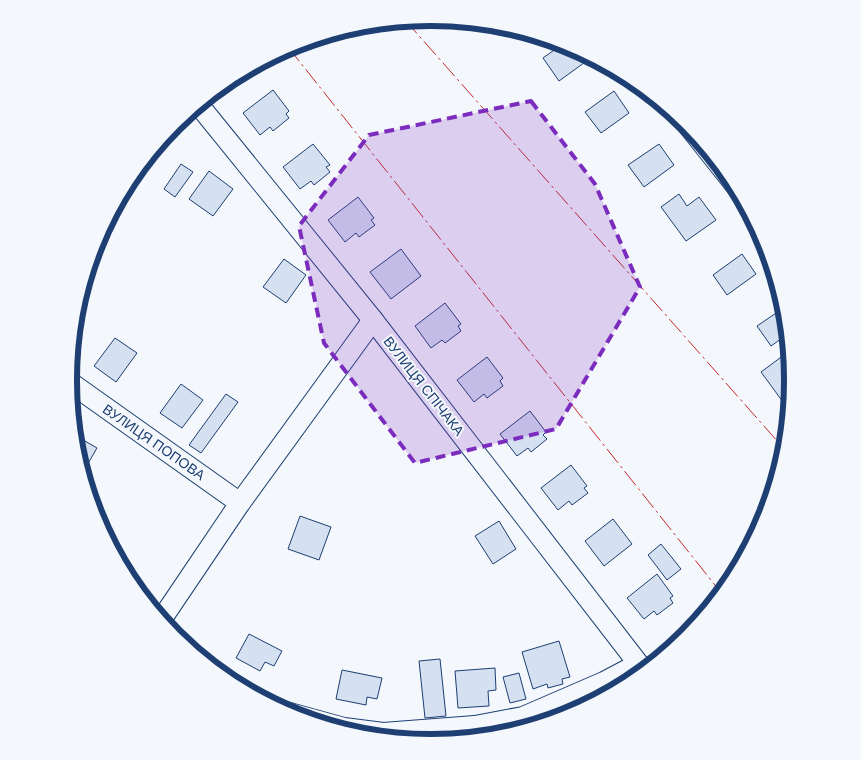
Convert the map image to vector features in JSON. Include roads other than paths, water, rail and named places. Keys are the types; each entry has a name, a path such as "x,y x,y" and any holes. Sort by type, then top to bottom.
{"street":[{"name":"ВУЛИЦЯ СПІЧАКА","path":"202,109 373,320 639,666"},
{"path":"165,613 240,503 373,320"},
{"name":"ВУЛИЦЯ ПОПОВА","path":"77,388 240,503"},
{"path":"396,732 475,726 522,717 629,672"}]}
